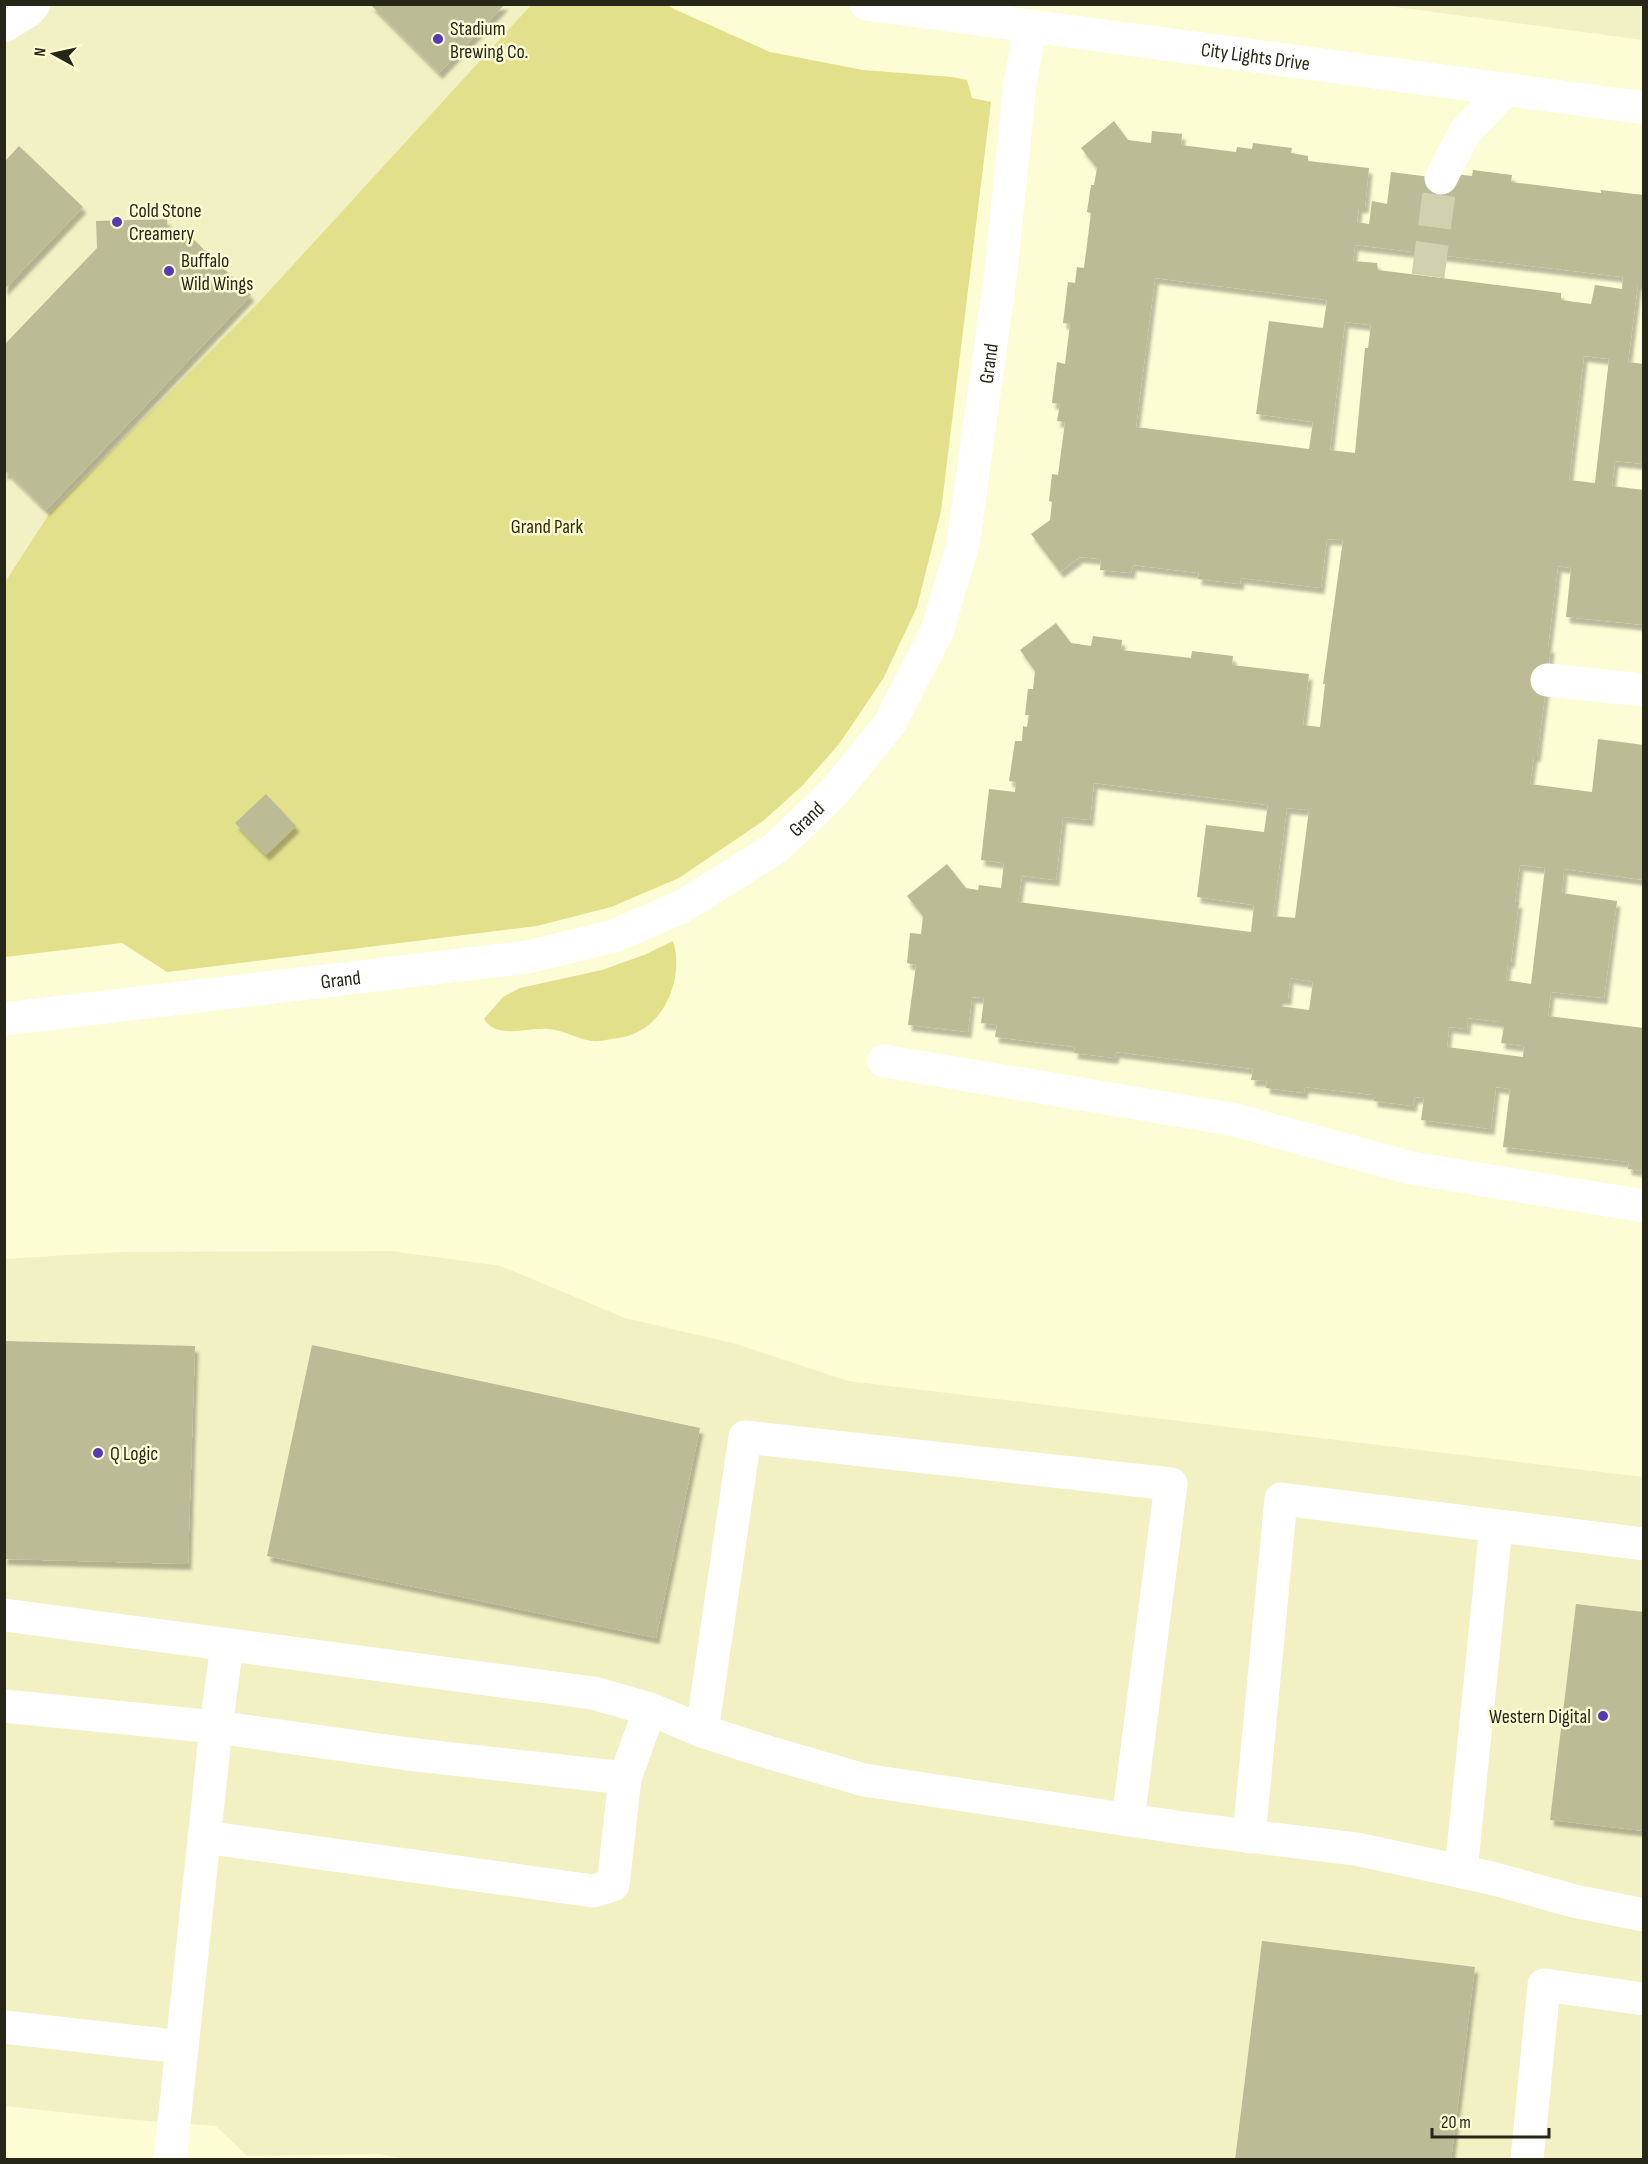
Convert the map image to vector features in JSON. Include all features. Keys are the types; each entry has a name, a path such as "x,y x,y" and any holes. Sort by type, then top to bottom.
{"street":[{"path":"4,26 28,11 34,4"},
{"name":"City Lights Drive","path":"866,4 1644,108"},
{"name":"Grand","path":"4,1019 528,957 614,936 683,906 777,847 836,790 890,723 937,631 963,544 1001,272 1020,84 1030,27"},
{"path":"1441,178 1465,132 1506,90"},
{"path":"1547,680 1644,690"},
{"path":"884,1061 1231,1119 1411,1168 1644,1206"},
{"path":"702,1731 745,1437 1171,1484 1128,1820"},
{"path":"1249,1837 1281,1499 1644,1544"},
{"path":"1461,1871 1496,1526"},
{"path":"4,1615 593,1693 650,1709 702,1731 770,1753 864,1780 1249,1837 1356,1849 1461,1871 1574,1901 1644,1915"},
{"path":"170,2160 216,1727 227,1645"},
{"path":"4,1706 216,1727 408,1754 625,1778"},
{"path":"204,1837 593,1891 613,1885 625,1778 650,1709"},
{"path":"1527,2160 1544,1985 1644,1999"},
{"path":"4,2027 182,2047"}],"shaded area":[{"path":"5,5 531,5 259,302 50,514 5,584"},
{"path":"1381,5 1643,5 1643,40"},
{"path":"391,1251 501,1266 625,1318 736,1344 848,1381 1643,1477 1643,2159 409,2160 380,2154 247,2156 216,2126 5,2106 5,1259 120,1252"}],"green space":[{"name":"Grand Park","path":"531,5 668,5 770,52 863,70 967,80 972,98 991,102 941,511 917,607 883,679 839,744 802,786 763,821 679,878 611,907 537,926 167,972 122,943 5,957 4,584 49,514 259,302"},
{"path":"673,941 676,953 675,978 667,1003 651,1023 634,1034 594,1041 548,1029 504,1031 490,1025 484,1019 503,997 520,988 602,970 644,955"}],"building":[{"name":"Stadium Brewing Co.","path":"370,4 505,4 439,73"},
{"path":"1114,121 1128,140 1151,143 1152,131 1182,134 1181,145 1236,152 1237,147 1252,149 1253,143 1292,148 1291,153 1308,156 1308,161 1369,168 1365,207 1359,207 1357,222 1369,224 1372,201 1387,204 1391,172 1454,180 1455,174 1472,176 1473,170 1512,175 1511,182 1601,193 1601,190 1644,195 1644,284 1638,284 1628,362 1644,364 1644,464 1615,461 1612,486 1644,490 1644,625 1566,617 1571,568 1558,566 1548,647 1551,647 1547,680 1537,756 1534,756 1530,784 1592,792 1598,739 1644,745 1644,880 1564,869 1562,893 1617,901 1604,998 1551,992 1548,1016 1644,1028 1644,1171 1628,1169 1629,1162 1503,1147 1510,1089 1496,1087 1491,1129 1421,1120 1424,1098 1415,1097 1413,1106 1374,1101 1374,1095 1305,1087 1304,1093 1266,1088 1267,1081 1251,1080 1253,1069 1116,1052 1115,1058 1074,1053 1075,1047 995,1037 997,1025 981,1023 984,998 972,997 968,1032 908,1025 916,965 907,963 910,933 921,934 923,916 907,896 947,864 966,888 978,890 979,885 1001,888 1004,863 981,860 989,789 1015,792 1016,782 1009,781 1015,741 1022,741 1023,726 1027,727 1029,715 1025,715 1028,689 1033,689 1035,671 1020,650 1056,623 1071,643 1091,646 1093,636 1122,640 1121,650 1191,658 1192,651 1233,656 1232,665 1309,674 1303,725 1320,727 1325,684 1323,684 1343,540 1327,539 1321,588 1241,578 1240,584 1198,579 1199,573 1133,565 1131,573 1100,570 1101,559 1080,557 1060,572 1031,534 1050,520 1052,502 1049,501 1052,474 1058,475 1065,422 1057,421 1060,404 1052,403 1057,362 1065,364 1070,324 1063,323 1068,282 1075,283 1077,267 1084,268 1091,213 1087,212 1091,185 1094,185 1097,168 1081,148","holes":["1355,245 1623,277 1622,289 1595,285 1591,304 1561,300 1561,293 1378,270 1377,263 1353,261","1155,278 1327,300 1323,328 1269,321 1256,414 1313,422 1309,449 1136,427","1345,322 1371,325 1368,348 1365,348 1355,453 1330,450","1584,356 1609,359 1595,483 1569,480","1094,783 1268,805 1264,832 1206,825 1197,897 1254,905 1251,932 1018,902 1022,876 1056,880 1063,817 1090,820","1287,808 1309,810 1295,918 1273,916","1520,865 1545,868 1531,984 1506,980 1508,962 1511,962 1519,902 1515,902","1290,978 1313,982 1309,1010 1279,1006 1279,999 1288,999","1468,1018 1500,1022 1500,1026 1504,1027 1501,1043 1524,1046 1523,1057 1447,1047 1449,1027 1467,1029"]},
{"path":"19,146 83,207 4,290 4,158 6,160"},
{"path":"167,219 168,236 189,235 251,295 46,510 7,472 4,475 4,345 97,248 96,221"},
{"path":"266,794 296,826 266,855 235,823"},
{"name":"Q Logic","path":"4,1341 195,1346 188,1564 4,1559"},
{"path":"312,1345 700,1428 656,1638 267,1556"},
{"name":"Western Digital","path":"1576,1604 1644,1612 1644,1831 1550,1820"},
{"path":"1262,1941 1475,1967 1451,2160 1235,2160"}],"tunnel":[{"path":"1428,276 1441,178"}],"place":[{"name":"Stadium Brewing Co.","path":"438,39"},
{"name":"Cold Stone Creamery","path":"117,222"},
{"name":"Buffalo Wild Wings","path":"169,271"},
{"name":"Q Logic","path":"98,1453"},
{"name":"Western Digital","path":"1603,1716"}]}
